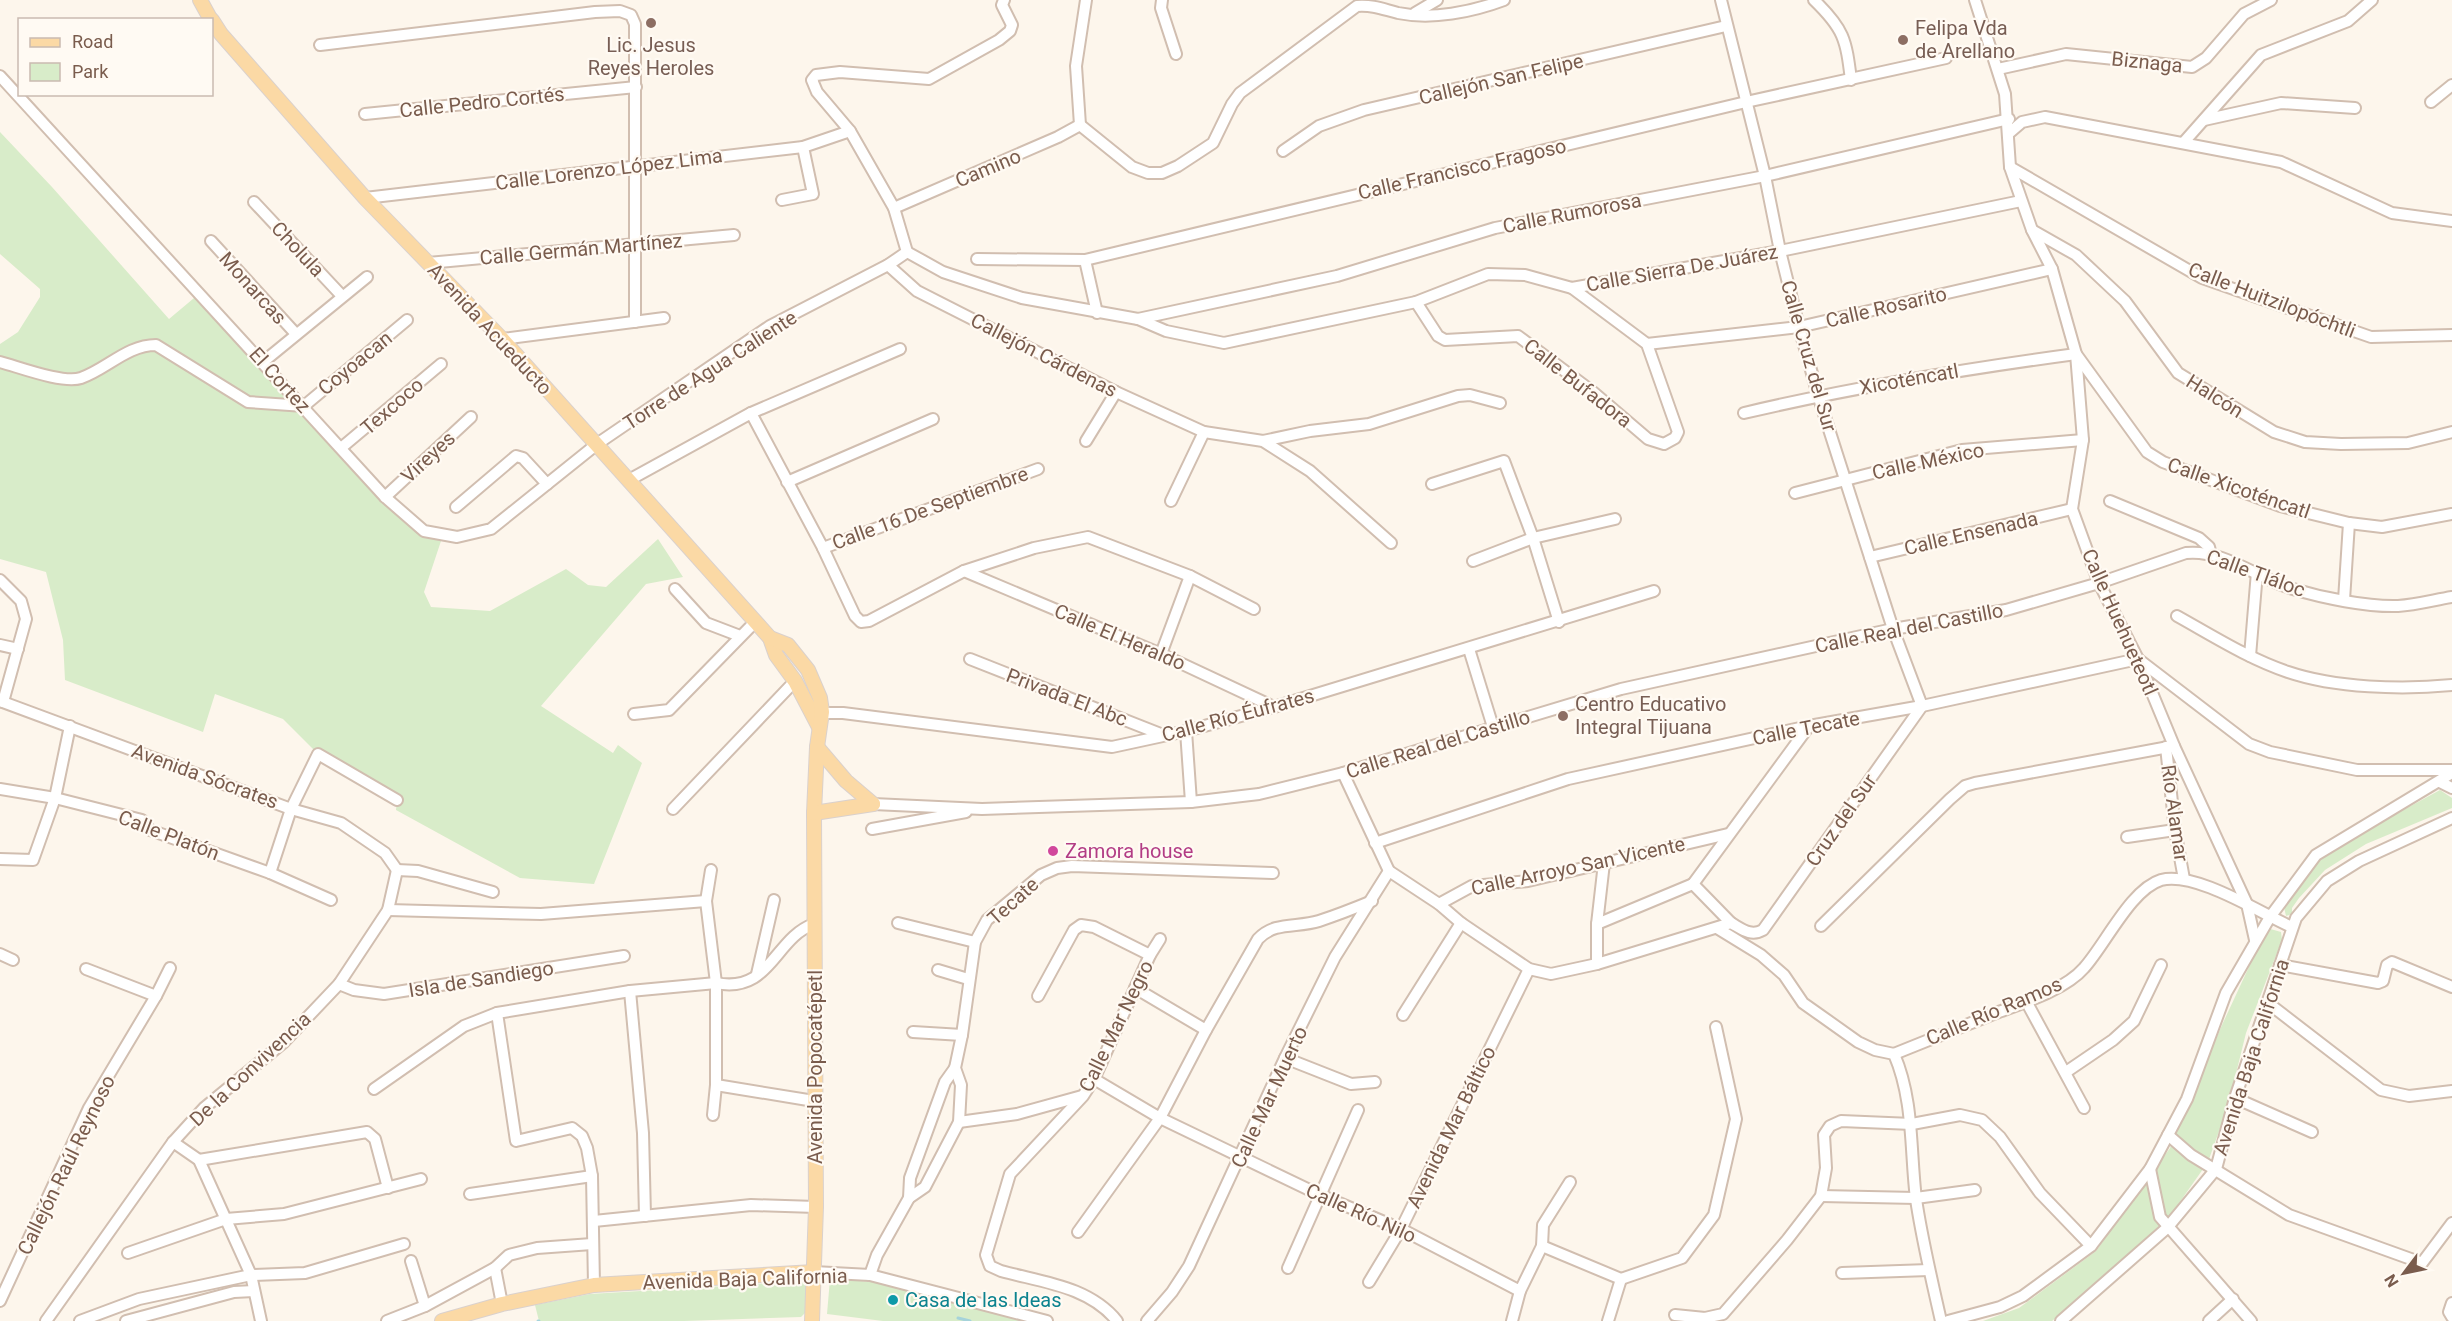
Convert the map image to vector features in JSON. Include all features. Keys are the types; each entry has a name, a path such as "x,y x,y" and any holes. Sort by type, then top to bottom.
{"main road":[{"name":"Avenida Acueducto","path":"200,0 210,18"},
{"name":"Avenida Acueducto","path":"213,22 366,198 502,339 770,638 776,655 816,712 819,727 814,813"},
{"name":"Avenida Acueducto","path":"770,638 788,645 808,670 820,698 816,712"},
{"path":"817,747 846,781 873,804"},
{"path":"814,813 873,804"},
{"name":"Avenida Popocatépetl","path":"812,1321 816,1207 814,813"},
{"name":"Avenida Baja California","path":"442,1321 502,1304 594,1286 814,1272"}],"street":[{"path":"595,0 595,12"},
{"path":"1004,0 1002,5 1012,25 1010,32 929,79 840,72 816,75 813,80 817,92 850,131 894,208 906,252 943,272 1022,298 1138,319"},
{"path":"1086,0 1076,66 1080,125 1132,167 1148,172 1162,172 1178,166 1213,143 1232,104 1240,93 1357,6 1374,5 1397,13 1449,14 1486,7 1504,0"},
{"path":"1162,0 1161,8 1176,54"},
{"path":"1412,14 1437,0"},
{"name":"Calle Cruz del Sur","path":"1721,0 1765,176 1780,251 1818,395 1893,629 1922,706"},
{"path":"1814,0 1836,22 1847,49 1851,80"},
{"name":"Calle Huehueteotl","path":"1975,0 2005,94 2009,119 2010,167 2032,230 2052,270 2076,354 2083,440 2072,509 2099,583 2138,659 2170,746 2247,904 2255,940"},
{"name":"Biznaga","path":"1998,69 2066,54 2192,67 2206,58 2244,14 2271,0"},
{"path":"2184,142 2261,55 2348,21 2372,0"},
{"path":"320,45 595,12 620,11 631,15 635,24 636,87 635,322"},
{"name":"Callejón San Felipe","path":"1283,150 1319,126 1364,110 1726,26"},
{"name":"Calle Francisco Fragoso","path":"977,259 1085,260 1746,102 1946,58"},
{"name":"El Cortez","path":"0,76 18,96"},
{"path":"2431,102 2452,85"},
{"name":"Calle Pedro Cortés","path":"365,114 636,87"},
{"name":"El Cortez","path":"18,96 385,497 424,531 457,537 491,529 597,444"},
{"path":"2204,120 2281,104 2355,108"},
{"path":"2008,134 2022,122 2033,117 2044,117 2184,142 2281,162 2392,213 2452,221"},
{"name":"Calle Rumorosa","path":"1138,319 1337,276 1495,228 1765,176 2009,119"},
{"name":"Camino","path":"894,208 1058,137 1080,125"},
{"name":"Calle Lorenzo López Lima","path":"366,198 803,147 850,131"},
{"path":"782,200 813,194 803,147"},
{"name":"Calle Huitzilopóchtli","path":"2010,167 2202,278 2371,337 2452,335"},
{"name":"Calle Sierra De Juárez","path":"1138,319 1166,331 1224,343 1416,302 1488,274 1526,275 1572,288 1780,251 2021,201"},
{"name":"Cholula","path":"254,202 342,296"},
{"name":"Halcón","path":"2032,230 2076,255 2125,301 2178,373 2274,432 2305,442 2341,444 2408,444 2452,432"},
{"name":"Calle Germán Martínez","path":"428,263 734,235"},
{"name":"Monarcas","path":"211,241 296,334"},
{"path":"888,265 906,252"},
{"path":"1085,260 1097,313"},
{"name":"Callejón Cárdenas","path":"888,265 917,291 1116,392 1204,432 1263,441 1310,471 1391,543"},
{"name":"Torre de Agua Caliente","path":"597,444 770,326 888,265"},
{"name":"Calle Rosarito","path":"1647,344 1799,327 2052,270"},
{"path":"264,362 367,277"},
{"path":"1572,288 1647,344"},
{"name":"Calle Bufadora","path":"1416,302 1438,336 1445,340 1518,336 1593,392 1648,439 1664,444 1675,438 1677,432 1647,344"},
{"path":"502,339 663,318"},
{"name":"Coyoacan","path":"304,406 407,320"},
{"path":"0,362 69,380 81,378 142,345 156,345 248,402 304,406"},
{"path":"629,480 751,413 900,349"},
{"name":"Xicoténcatl","path":"1744,412 1818,395 1974,368 2076,354"},
{"name":"Calle Xicoténcatl","path":"2076,354 2146,452 2163,462 2280,506 2349,524 2382,527 2452,514"},
{"name":"Texcoco","path":"341,448 441,364"},
{"path":"1086,441 1116,392"},
{"path":"1263,441 1310,431 1369,424 1458,396 1470,395 1500,403"},
{"path":"751,413 823,548 855,616 861,622 869,621 964,571 1034,548 1088,537 1190,576 1254,609"},
{"name":"Vireyes","path":"385,497 471,417"},
{"path":"787,482 933,419"},
{"path":"1171,501 1204,432"},
{"name":"Calle México","path":"1795,493 1962,450 2083,440"},
{"path":"456,507 516,456 523,458 547,484"},
{"path":"1432,484 1504,461 1533,538 1559,622"},
{"name":"Calle 16 De Septiembre","path":"823,548 1038,469"},
{"path":"2110,501 2199,538 2209,547 2211,555"},
{"name":"Calle Ensenada","path":"1870,557 2072,509"},
{"path":"1473,561 1533,538 1615,519"},
{"path":"2344,600 2349,524"},
{"name":"Calle Tláloc","path":"2099,583 2186,553 2197,552 2257,572 2291,589 2344,600 2398,606 2452,597"},
{"name":"Calle El Heraldo","path":"964,571 1161,654 1274,707"},
{"path":"2250,656 2257,572"},
{"path":"1161,654 1190,576"},
{"path":"0,580 21,601 26,619 2,702"},
{"name":"Calle Real del Castillo","path":"873,804 982,809 1191,802 1258,794 1343,773 1620,688 1893,629 2006,610 2099,583"},
{"path":"675,589 706,623 740,636"},
{"name":"Calle Río Éufrates","path":"816,712 1112,747 1186,731 1274,707 1559,622 1653,591"},
{"path":"2177,616 2250,656 2289,673 2355,686 2452,685"},
{"path":"634,714 669,710 756,622"},
{"path":"0,645 18,649"},
{"path":"1468,649 1493,727"},
{"name":"Privada El Abc","path":"970,659 1164,735"},
{"path":"2138,659 2250,744 2270,752 2357,770 2452,771"},
{"name":"Calle Tecate","path":"1375,843 1568,780 1809,726 1922,706 2138,659"},
{"path":"673,809 795,681"},
{"name":"Avenida Sócrates","path":"2,702 291,808 341,823 385,853 397,870"},
{"name":"Cruz del Sur","path":"1731,923 1749,933 1758,933 1767,925 1922,706"},
{"path":"0,858 33,860 55,798 70,726"},
{"path":"1597,924 1693,884 1809,726"},
{"path":"1186,731 1191,802"},
{"path":"1821,926 1965,786 2170,746"},
{"name":"Río Alamar","path":"2170,746 2175,830 2184,879"},
{"path":"270,873 291,808 318,754 397,800"},
{"name":"Avenida Baja California","path":"1948,1321 2000,1307 2023,1296 2091,1246 2150,1170 2187,1100 2226,993 2270,917 2316,855 2440,782 2452,771"},
{"path":"1343,773 1389,871 1438,903 1461,922 1529,969 1551,974 1597,964 1731,923 1693,884"},
{"path":"2440,782 2452,789"},
{"name":"Calle Platón","path":"0,789 55,798 142,820 150,830 270,873 331,900"},
{"path":"872,829 982,809"},
{"name":"Avenida Baja California","path":"2061,1321 2167,1228 2216,1169 2235,1098 2296,918 2327,882 2359,861 2452,818"},
{"path":"2127,837 2175,830"},
{"name":"Calle Arroyo San Vicente","path":"1438,903 1472,886 1528,881 1728,834"},
{"path":"1597,964 1597,924 1604,862"},
{"name":"Tecate","path":"975,942 987,920 1041,875 1057,868 1072,866 1273,873"},
{"path":"397,870 418,871 493,892"},
{"name":"De la Convivencia","path":"46,1321 173,1142 204,1108 284,1042 339,984 388,910 397,870"},
{"path":"711,870 705,901 716,983 716,1085 713,1115"},
{"name":"Calle Mar Muerto","path":"1148,1321 1173,1292 1189,1266 1285,1058 1335,957 1389,871"},
{"name":"Calle Río Ramos","path":"1894,1053 2055,989 2084,969 2125,910 2152,884 2162,880 2184,879 2247,904 2292,927"},
{"path":"757,974 774,900"},
{"path":"388,910 541,914 705,901"},
{"path":"1078,1232 1160,1118 1252,947 1265,932 1274,927 1317,922 1372,901"},
{"path":"1403,1015 1461,922"},
{"path":"898,923 975,942 955,1068 945,1083 910,1178 909,1198"},
{"path":"374,1089 464,1026 497,1013 630,991 716,983 737,985 771,965 795,934 814,924"},
{"path":"1038,996 1074,930 1081,925 1094,927 1150,955"},
{"path":"1717,928 1761,955 1784,975 1803,1003 1858,1042 1875,1050 1894,1053 1901,1071 1912,1124 1916,1198 1941,1321"},
{"name":"Calle Mar Negro","path":"1117,1321 1082,1292 1001,1271 990,1266 986,1255 1010,1174 1083,1096 1094,1079 1150,955 1160,939"},
{"path":"0,954 13,960"},
{"name":"Isla de Sandiego","path":"339,984 354,990 384,994 624,956"},
{"path":"2280,965 2378,983 2383,981 2387,964 2392,962 2452,987"},
{"path":"2066,1072 2113,1040 2134,1021 2161,965"},
{"name":"Callejón Raúl Reynoso","path":"0,1301 89,1107 156,996 170,968"},
{"path":"86,969 156,996"},
{"name":"Avenida Mar Báltico","path":"1370,1282 1401,1229 1529,969"},
{"path":"938,970 968,979"},
{"path":"1135,988 1206,1030"},
{"path":"630,991 643,1132 645,1216"},
{"path":"2026,1001 2084,1108"},
{"path":"2268,1003 2381,1090 2409,1096 2452,1091"},
{"path":"497,1013 516,1141 572,1128 582,1136 587,1148 592,1176 594,1286"},
{"path":"1542,1246 1621,1280 1682,1258 1714,1215 1736,1119 1716,1027"},
{"path":"913,1032 962,1035"},
{"path":"1285,1058 1351,1084 1375,1082"},
{"path":"870,1275 877,1255 909,1198 925,1187 959,1122 962,1085 955,1068"},
{"name":"Calle Río Nilo","path":"1094,1079 1160,1118 1240,1158 1401,1229 1520,1291"},
{"path":"716,1085 814,1101"},
{"path":"959,1122 1017,1113 1083,1096"},
{"path":"2235,1098 2312,1132"},
{"path":"1288,1268 1358,1110"},
{"path":"1675,1315 1705,1318 1723,1314 1787,1240 1821,1196 1826,1167 1824,1136 1830,1126 1841,1121 1912,1124 1960,1115 1982,1120 2000,1137 2040,1193 2091,1246"},
{"path":"199,1160 367,1132 375,1140 388,1188"},
{"path":"2168,1135 2191,1155 2289,1215 2422,1263 2452,1223"},
{"path":"173,1142 199,1160 250,1275 261,1321"},
{"path":"2150,1170 2156,1204 2167,1228 2251,1321"},
{"path":"470,1194 592,1176"},
{"path":"128,1253 226,1220 284,1214 421,1179"},
{"path":"1512,1321 1520,1291 1542,1246 1544,1225 1570,1182"},
{"path":"1821,1196 1916,1198 1975,1190"},
{"path":"594,1221 752,1205 816,1207"},
{"path":"80,1321 139,1299 250,1275 305,1274 404,1244"},
{"path":"387,1321 425,1306 495,1268 509,1255 528,1250 592,1244"},
{"path":"411,1261 425,1306"},
{"path":"495,1268 502,1304"},
{"path":"1842,1272 1929,1270"},
{"name":"Avenida Baja California","path":"814,1272 870,1275 1047,1321"},
{"path":"1608,1321 1621,1280"},
{"path":"126,1321 234,1292 254,1291"},
{"path":"2209,1321 2233,1299"},
{"path":"2452,1303 2449,1312 2452,1317"}],"green space":[{"path":"0,132 169,319 200,293 424,531 443,535 424,592 431,607 490,611 566,569 588,585 606,587 658,539 683,577 646,584 541,706 613,753 618,745 642,763 594,884 520,878 396,810 397,800 318,754 283,719 215,694 203,732 65,680 63,640 46,572 0,559 0,344 18,332 40,297 40,289 0,254"},
{"path":"2440,790 2452,798 2452,808 2366,844 2325,870 2299,898 2292,908 2292,914 2286,916 2283,903 2321,855"},
{"path":"2267,928 2281,932 2282,940 2246,1033 2228,1106 2208,1162 2172,1213 2125,1260 2052,1321 1983,1321 2019,1308 2096,1251 2170,1148 2222,1025"},
{"path":"803,1278 808,1282 809,1309 801,1317 684,1321 539,1321 535,1305 590,1294 759,1284"},
{"path":"830,1279 874,1282 1024,1321 883,1321 827,1314"}],"waterway":[{"path":"958,1318 970,1321"}],"place":[{"name":"Lic. Jesus Reyes Heroles","path":"651,23"},
{"name":"Felipa Vda de Arellano","path":"1903,40"},
{"name":"Centro Educativo Integral Tijuana","path":"1563,716"},
{"name":"Zamora house","path":"1053,851"},
{"name":"Casa de las Ideas","path":"893,1300"}]}
